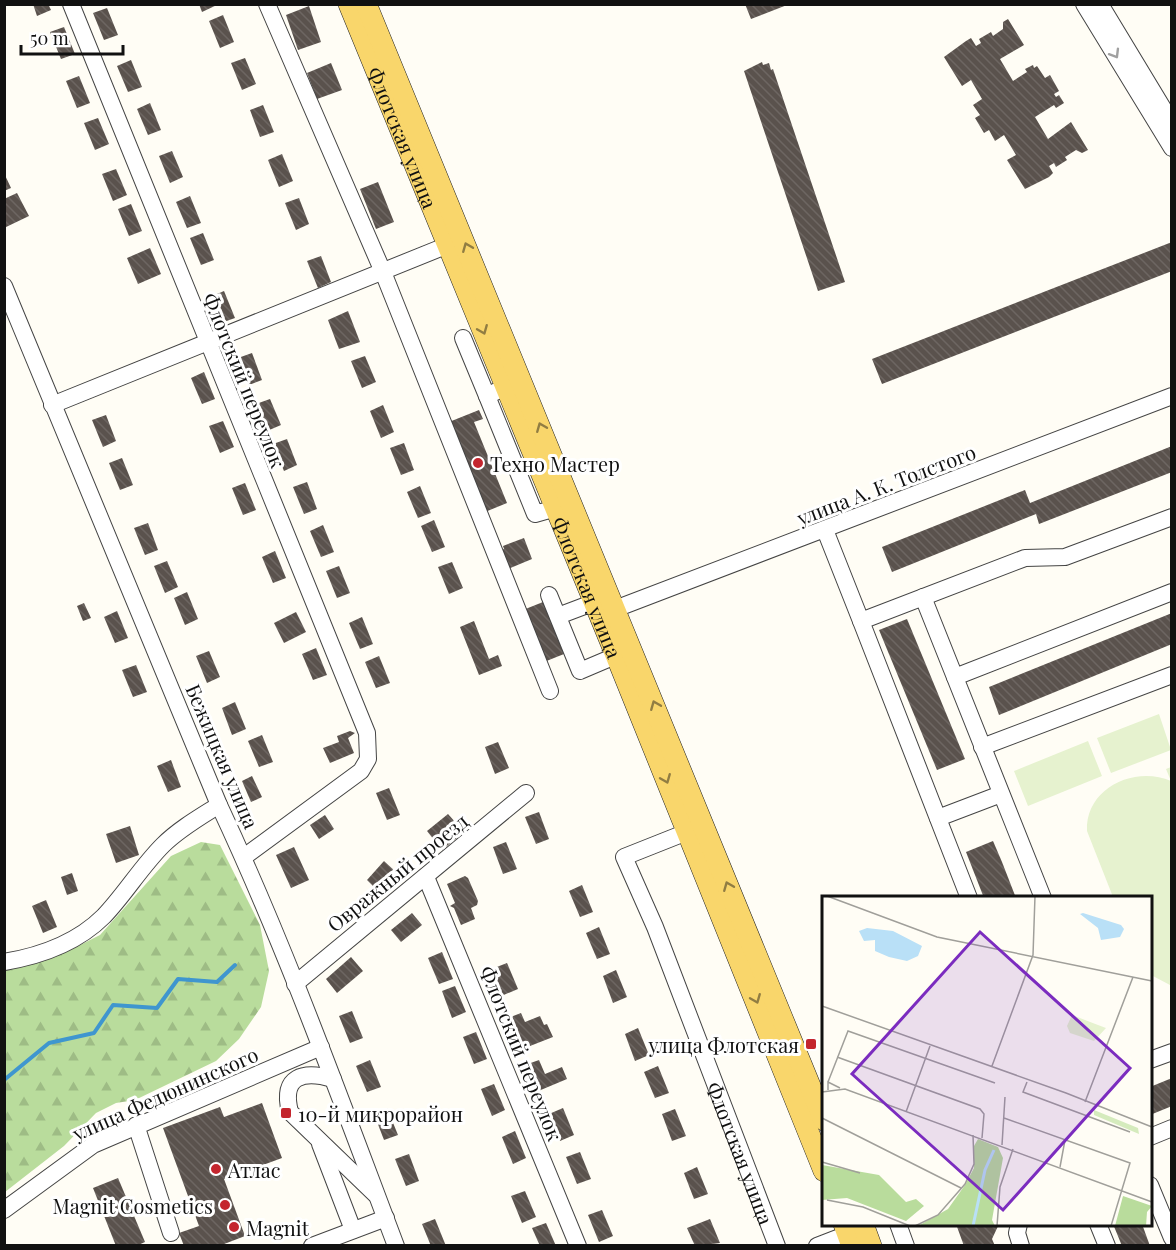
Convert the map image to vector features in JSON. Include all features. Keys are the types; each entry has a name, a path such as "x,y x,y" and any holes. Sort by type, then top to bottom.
{"main road":[{"name":"Флотская улица","path":"349,4 595,602 624,652 822,1115"},
{"name":"Флотская улица","path":"366,4 615,609 624,652 687,832 822,1166"},
{"path":"852,1232 871,1245"}],"street":[{"name":"Флотский переулок","path":"71,4 367,733 368,759 361,771 244,857"},
{"path":"267,4 383,272 550,691"},
{"path":"1084,4 1172,148"},
{"path":"1100,4 1172,123"},
{"path":"52,405 448,245"},
{"name":"Бежицкая улица","path":"4,286 219,805 244,857 321,1047 396,1245"},
{"path":"463,338 536,514 556,508"},
{"path":"487,396 506,387"},
{"name":"улица А. К. Толстого","path":"615,609 1172,396"},
{"path":"861,621 1025,558 1065,557 1172,517"},
{"path":"825,530 969,896"},
{"path":"955,677 1172,592"},
{"path":"549,594 579,671 624,652"},
{"path":"923,597 1042,896"},
{"path":"558,616 595,602"},
{"path":"982,747 1172,675"},
{"name":"Овражный проезд","path":"295,984 526,793"},
{"path":"938,818 1001,794"},
{"path":"4,962 61,946 90,928 105,915 163,844 187,825 219,805"},
{"name":"Флотская улица","path":"687,832 624,857 655,927 777,1245"},
{"name":"Флотский переулок","path":"426,877 578,1245"},
{"name":"улица Федюнинского","path":"4,1210 73,1157 136,1125 321,1047"},
{"path":"1152,1059 1172,1052"},
{"path":"274,1066 290,1085"},
{"path":"333,1079 314,1074 298,1077 290,1085 286,1097 290,1112 378,1196"},
{"path":"136,1125 171,1233"},
{"path":"1152,1136 1172,1128"},
{"path":"319,1140 353,1230"},
{"path":"1152,1190 1172,1238"},
{"path":"312,1245 386,1218"},
{"path":"899,1226 906,1245"},
{"path":"1019,1226 1017,1233 1021,1245"},
{"path":"1099,1226 1107,1245"},
{"path":"817,1245 852,1232"}],"green space":[{"path":"1159,714 1171,750 1111,773 1097,738"},
{"path":"1088,741 1102,776 1028,806 1014,771"},
{"path":"1171,767 1172,985 1152,976 1152,896 1113,896 1087,831 1094,803 1103,792 1128,778 1157,777 1171,781 1166,769"},
{"path":"201,842 220,845 260,925 269,971 261,1007 239,1039 216,1061 135,1100 116,1103 96,1113 64,1146 5,1192 5,969 76,947 100,935 171,856"}],"building":[{"path":"33,4 48,4 51,10 37,16"},
{"path":"199,4 219,4 202,12"},
{"path":"745,4 787,4 787,5 751,19"},
{"path":"309,6 321,42 298,50 286,15"},
{"path":"107,8 118,35 104,40 93,13"},
{"path":"223,15 234,42 220,48 209,21"},
{"path":"1008,19 1024,45 1000,59 1013,81 1027,72 1025,69 1033,65 1034,68 1037,66 1045,78 1050,75 1059,91 1054,94 1056,97 1059,95 1064,103 1056,108 1054,105 1035,117 1048,139 1071,122 1088,150 1082,153 1076,150 1056,167 1054,163 1049,166 1053,173 1049,177 1025,189 1007,160 1016,155 1004,135 995,141 989,130 984,133 975,118 980,115 973,105 982,99 971,80 962,86 944,57 971,38 976,46 981,43 979,39 991,32 993,36 1003,29 1003,22"},
{"path":"64,27 75,54 61,59 50,32"},
{"path":"245,58 256,84 242,90 231,63"},
{"path":"131,60 142,87 128,92 117,66"},
{"path":"762,62 763,65 769,63 771,70 773,69 845,282 818,291 744,71"},
{"path":"331,63 342,90 317,99 307,73"},
{"path":"79,76 90,103 77,108 66,81"},
{"path":"150,103 161,130 148,135 137,109"},
{"path":"263,105 274,132 260,137 250,110"},
{"path":"98,118 109,144 95,150 84,123"},
{"path":"172,151 183,177 170,183 159,156"},
{"path":"282,154 293,181 279,187 268,160"},
{"path":"116,169 127,195 113,201 102,174"},
{"path":"4,173 11,188 4,191"},
{"path":"378,182 394,222 376,229 360,189"},
{"path":"17,193 29,216 4,228 4,199"},
{"path":"190,196 201,223 187,228 176,202"},
{"path":"299,198 309,224 296,230 285,203"},
{"path":"131,204 142,231 129,236 118,209"},
{"path":"203,233 214,260 201,265 190,238"},
{"path":"1172,242 1172,271 882,384 872,359"},
{"path":"150,248 161,274 138,284 127,258"},
{"path":"321,256 331,282 318,288 307,261"},
{"path":"224,291 235,318 221,323 210,297"},
{"path":"348,311 360,342 339,349 328,320"},
{"path":"252,353 262,380 249,385 238,358"},
{"path":"365,356 376,382 362,388 351,361"},
{"path":"204,372 215,399 202,404 191,378"},
{"path":"270,399 281,425 267,431 256,404"},
{"path":"383,405 394,432 381,438 370,411"},
{"name":"Техно Мастер","path":"479,410 483,419 474,422 507,503 485,512 449,422"},
{"path":"106,415 116,441 103,447 92,420"},
{"path":"223,421 234,447 220,453 209,426"},
{"path":"287,439 297,465 284,471 273,444"},
{"path":"404,443 414,470 401,475 390,448"},
{"path":"1172,446 1172,472 1039,524 1036,514 892,572 882,547 1025,490 1030,503"},
{"path":"122,458 133,485 120,490 109,463"},
{"path":"307,482 317,509 304,514 293,487"},
{"path":"245,483 256,510 243,515 232,488"},
{"path":"420,486 431,513 418,518 407,492"},
{"path":"434,520 445,547 432,552 421,526"},
{"path":"148,523 158,550 145,555 134,528"},
{"path":"323,525 334,552 321,557 310,531"},
{"path":"524,538 532,559 508,569 501,550 504,549 503,546"},
{"path":"275,551 286,578 273,583 262,557"},
{"path":"167,561 178,587 165,593 154,566"},
{"path":"452,562 463,588 449,594 438,567"},
{"path":"339,566 350,593 337,598 326,571"},
{"path":"187,592 198,619 185,625 174,598"},
{"path":"543,602 564,654 544,662 523,610"},
{"path":"84,603 91,618 83,621 77,606"},
{"path":"117,611 128,638 115,643 104,617"},
{"path":"296,612 306,632 284,643 274,623"},
{"path":"1172,613 1172,644 999,715 989,687"},
{"path":"362,617 373,644 360,649 349,623"},
{"path":"907,619 965,759 937,770 879,630"},
{"path":"474,621 489,659 498,655 502,666 479,675 460,627"},
{"path":"316,648 327,675 313,680 302,654"},
{"path":"209,651 220,677 207,683 196,656"},
{"path":"379,656 390,683 376,688 365,662"},
{"path":"136,665 147,692 133,697 122,670"},
{"path":"235,702 246,729 232,735 222,708"},
{"path":"350,731 355,733 348,738 354,753 330,763 323,748 339,742 337,736"},
{"path":"262,735 273,762 259,767 248,741"},
{"path":"498,742 509,768 495,774 485,747"},
{"path":"171,760 181,787 168,792 157,766"},
{"path":"252,776 262,797 251,802 242,781"},
{"path":"389,788 400,815 387,820 376,793"},
{"path":"539,812 549,839 536,844 525,817"},
{"path":"448,814 464,832 442,850 427,831"},
{"path":"325,815 334,829 319,839 310,825"},
{"path":"130,826 139,855 116,863 106,834"},
{"path":"993,841 1015,896 983,896 966,852"},
{"path":"506,842 517,869 503,874 493,847"},
{"path":"294,847 309,880 291,888 276,855"},
{"path":"384,861 397,873 379,892 367,880"},
{"path":"72,873 78,891 67,895 61,877"},
{"path":"465,876 478,901 477,905 471,908 475,919 461,925 454,908 450,906 455,903 447,884"},
{"path":"582,885 593,912 580,917 569,891"},
{"path":"46,900 57,927 43,933 32,906"},
{"path":"412,913 422,925 401,942 391,930"},
{"path":"599,927 610,954 597,959 586,933"},
{"path":"442,952 453,979 439,984 428,958"},
{"path":"351,957 363,971 337,993 326,979"},
{"path":"507,963 518,989 499,997 489,970"},
{"path":"616,970 627,997 613,1003 603,976"},
{"path":"455,986 466,1012 452,1018 442,991"},
{"path":"352,1011 363,1038 350,1043 339,1016"},
{"path":"521,1013 525,1022 540,1016 553,1037 530,1046 528,1041 518,1045 508,1018"},
{"path":"638,1028 649,1055 635,1061 625,1034"},
{"path":"476,1032 487,1059 474,1064 463,1037"},
{"path":"370,1060 381,1087 367,1092 356,1066"},
{"path":"539,1060 545,1074 562,1067 567,1079 536,1092 525,1065"},
{"path":"658,1066 669,1093 655,1098 644,1072"},
{"path":"1172,1078 1172,1106 1152,1114 1152,1086"},
{"path":"494,1084 505,1110 492,1116 481,1089"},
{"name":"Атлас","path":"262,1103 282,1158 224,1179 245,1236 219,1246 184,1246 179,1233 199,1226 163,1128 220,1107 224,1117"},
{"path":"387,1108 398,1135 384,1140 374,1114"},
{"path":"563,1108 574,1135 560,1141 549,1114"},
{"path":"675,1109 686,1136 672,1141 662,1114"},
{"path":"515,1131 526,1158 513,1164 502,1137"},
{"path":"580,1152 591,1179 577,1184 566,1157"},
{"path":"409,1154 419,1181 406,1186 395,1159"},
{"path":"697,1167 708,1194 694,1199 684,1173"},
{"path":"118,1178 145,1242 136,1246 116,1246 93,1188"},
{"path":"525,1191 536,1217 522,1223 511,1196"},
{"path":"602,1210 613,1236 599,1242 588,1215"},
{"path":"435,1219 446,1246 431,1246 422,1224"},
{"path":"710,1219 720,1243 695,1246 687,1228"},
{"path":"546,1223 556,1246 540,1246 532,1228"},
{"path":"957,1226 998,1226 992,1239 995,1246 964,1246"},
{"path":"1114,1226 1143,1226 1150,1246 1122,1246"}],"waterway":[{"path":"4,1080 49,1043 94,1033 113,1005 157,1008 178,979 217,982 235,965"}],"place":[{"name":"Техно Мастер","path":"478,463"},
{"name":"улица Флотская","path":"811,1044"},
{"name":"10-й микрорайон","path":"286,1113"},
{"name":"Атлас","path":"216,1169"},
{"name":"Magnit Cosmetics","path":"225,1205"},
{"name":"Magnit","path":"234,1227"}]}
